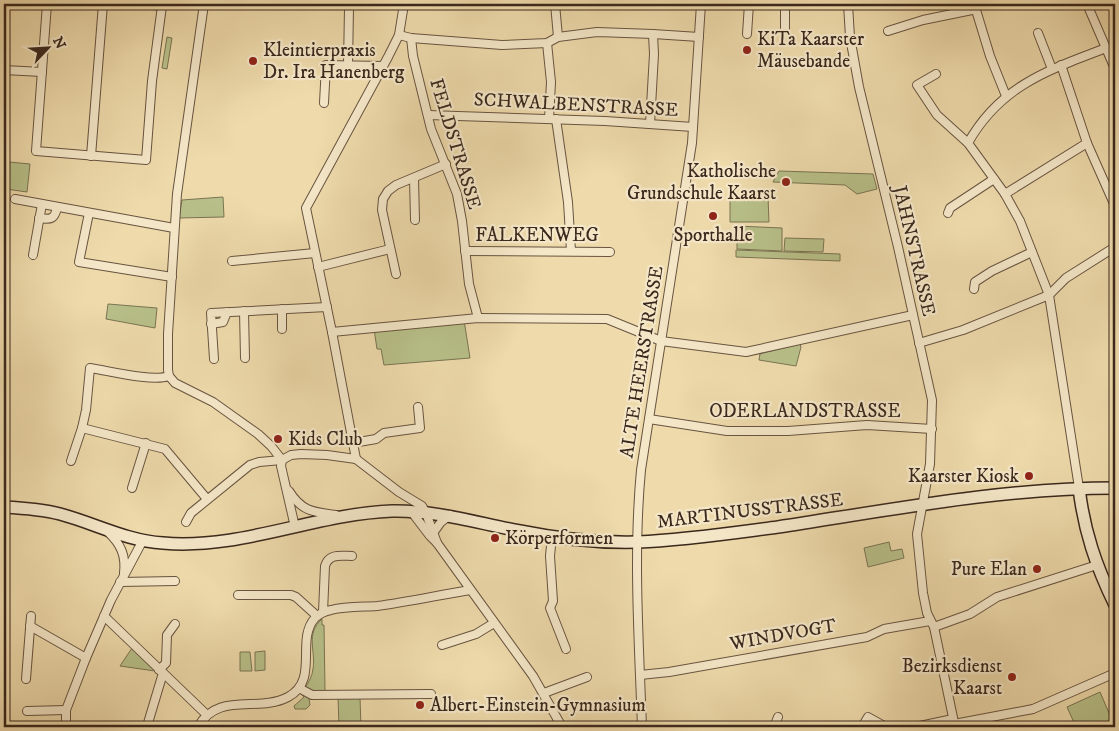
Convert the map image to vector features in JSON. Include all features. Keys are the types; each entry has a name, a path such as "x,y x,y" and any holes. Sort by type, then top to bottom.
{"main road":[{"name":"MARTINUSSTRASSE","path":"4,507 43,510 144,540 174,544 211,543 240,539 346,516 390,511 450,515 518,531 552,536 606,542 638,542 732,533 997,494 1079,488 1115,488"},
{"path":"1079,488 1084,523 1097,564 1115,605"}],"street":[{"path":"47,4 36,151 146,160 152,81 162,6 145,4"},
{"path":"91,156 103,4"},
{"path":"204,4 174,228 167,363 169,376 175,383 213,402 266,440 282,460 281,466 295,527"},
{"path":"356,459 306,205 399,35 404,4"},
{"path":"555,4 558,37"},
{"name":"ALTE HEERSTRASSE","path":"642,727 638,602 640,477 689,161 701,4"},
{"path":"747,34 749,4"},
{"path":"785,4 785,29"},
{"name":"JAHNSTRASSE","path":"848,4 850,37 859,87 932,400 930,464 917,534 918,554 923,593 932,624 954,723"},
{"path":"1087,4 1115,70"},
{"path":"348,65 349,8"},
{"path":"888,31 923,20 976,10 990,56 1006,96"},
{"path":"399,35 411,38 502,45 547,43 558,37 596,32 698,37"},
{"path":"1038,33 1052,69"},
{"path":"650,124 654,54 653,34"},
{"name":"FELDSTRASSE","path":"411,38 413,56 433,134 446,164 460,210 471,293 478,318"},
{"path":"547,43 552,119 568,202 571,252"},
{"path":"968,143 976,128 1006,96 1060,65 1106,48"},
{"path":"324,104 326,65 383,66"},
{"path":"1060,65 1086,143 1115,206"},
{"path":"4,70 42,72"},
{"path":"936,74 917,85 937,115 968,143 1005,194 1020,221 1049,294 1079,488"},
{"name":"SCHWALBENSTRASSE","path":"428,115 552,119 693,127"},
{"path":"1005,194 1086,143"},
{"path":"396,274 382,203 390,189 446,164"},
{"path":"414,178 415,220"},
{"path":"948,213 950,208 994,179"},
{"path":"15,199 174,228"},
{"path":"33,255 42,204"},
{"path":"39,218 48,220 53,218 57,207"},
{"path":"89,213 79,262 172,277"},
{"path":"919,343 963,330 1049,294 1066,278 1115,247"},
{"path":"318,267 390,249"},
{"name":"FALKENWEG","path":"465,251 610,252"},
{"path":"974,289 974,282 983,276 1032,252"},
{"path":"232,261 315,253"},
{"path":"214,359 211,313 327,307"},
{"path":"282,309 282,329"},
{"path":"244,311 246,358"},
{"path":"332,332 478,318 608,319 662,341 739,352 753,352 913,315"},
{"path":"72,461 82,428 90,368 151,378 162,379 169,376"},
{"path":"353,443 376,440 384,432 420,428 418,408"},
{"name":"ODERLANDSTRASSE","path":"649,419 727,431 788,431 867,425 932,429"},
{"path":"82,428 165,449 207,500"},
{"path":"132,488 146,443"},
{"path":"186,522 191,513 250,465 259,462 282,460 291,454 327,455 356,459 399,492 422,506 438,543 544,693 562,727"},
{"path":"285,486 296,502 306,509 313,512 346,516"},
{"path":"411,511 430,536 438,543"},
{"path":"433,533 441,522 450,515"},
{"path":"103,528 120,545 125,560 122,580"},
{"path":"552,536 550,556 553,601 550,608 566,649"},
{"path":"66,727 66,710 86,658 104,616 144,540"},
{"path":"320,614 326,562 335,555 352,556"},
{"name":"WINDVOGT","path":"640,675 669,672 868,637 884,629 932,624 970,614 997,597 1097,564"},
{"path":"122,580 175,581"},
{"path":"198,727 207,715 218,708 282,700 293,694 303,681 308,631 311,622 320,614 338,609 397,603 470,590"},
{"path":"238,594 291,595 320,614"},
{"path":"26,679 31,616"},
{"path":"104,616 207,715"},
{"path":"442,645 476,634 494,623"},
{"path":"149,727 148,723 161,671 166,663 167,635 175,624"},
{"path":"30,626 86,658"},
{"path":"915,727 954,723 1033,709 1115,673"},
{"path":"544,693 587,677"},
{"path":"299,688 312,695 431,694"},
{"path":"27,711 66,710"},
{"path":"774,727 778,717"},
{"path":"862,727 868,717 886,727"}],"green space":[{"path":"167,37 172,38 167,69 162,68"},
{"path":"9,162 30,164 27,192 6,189"},
{"path":"779,171 873,174 877,189 857,194 845,185 773,182"},
{"path":"223,197 224,217 179,218 182,200"},
{"path":"730,197 768,197 769,222 730,222"},
{"path":"737,226 782,228 782,251 737,249"},
{"path":"785,238 824,239 823,252 784,251"},
{"path":"736,250 840,254 840,261 736,257"},
{"path":"108,304 157,308 155,328 106,319"},
{"path":"464,320 470,358 384,365 381,349 377,349 374,329"},
{"path":"800,344 801,347 796,366 759,360 760,354"},
{"path":"889,542 891,551 902,549 904,558 868,567 864,548"},
{"path":"322,619 322,625 324,625 325,692 312,692 305,688 311,677 314,662 312,637"},
{"path":"132,648 155,671 120,666"},
{"path":"265,651 265,670 255,671 255,652"},
{"path":"240,652 250,652 252,671 240,671"},
{"path":"302,692 309,699 310,705 306,709 295,709 294,706 304,697 300,693"},
{"path":"1100,692 1115,727 1090,727 1089,724 1076,727 1067,707"},
{"path":"338,698 360,698 361,727 339,727"}],"place":[{"name":"KiTa Kaarster Mäusebande","path":"747,50"},
{"name":"Kleintierpraxis Dr. Ira Hanenberg","path":"253,61"},
{"name":"Katholische Grundschule Kaarst","path":"786,182"},
{"name":"Sporthalle","path":"713,216"},
{"name":"Kids Club","path":"278,439"},
{"name":"Kaarster Kiosk","path":"1029,476"},
{"name":"Körperformen","path":"495,538"},
{"name":"Pure Elan","path":"1037,569"},
{"name":"Bezirksdienst Kaarst","path":"1012,677"},
{"name":"Albert-Einstein-Gymnasium","path":"420,705"}]}
